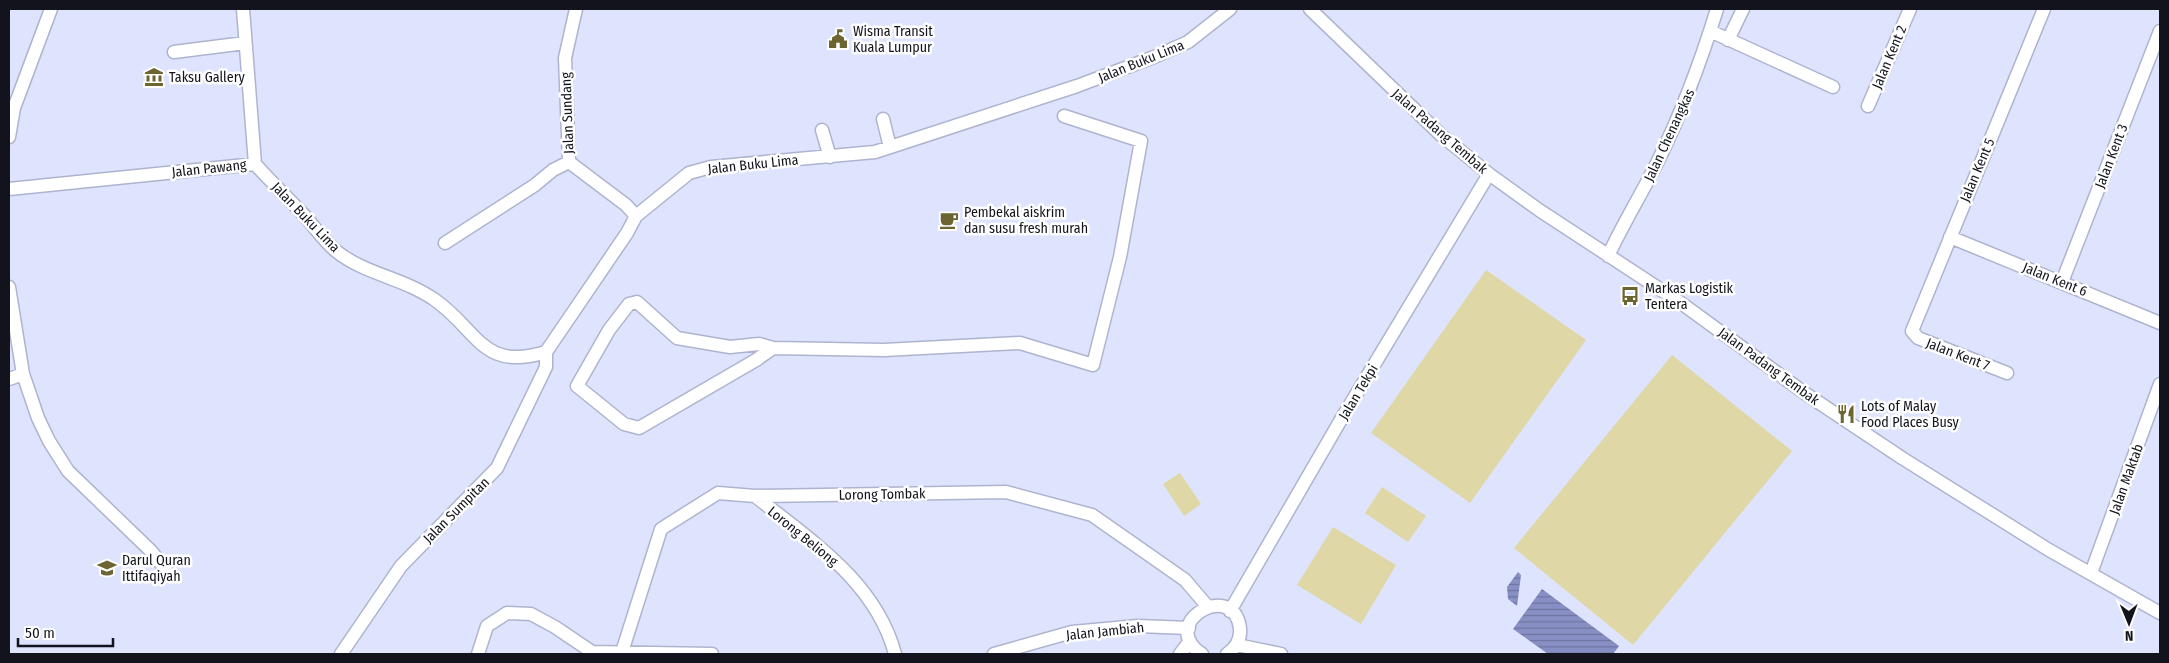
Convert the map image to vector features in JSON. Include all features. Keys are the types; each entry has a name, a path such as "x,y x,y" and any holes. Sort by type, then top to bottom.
{"street":[{"path":"9,137 14,108 14,87 51,9"},
{"name":"Jalan Pawang","path":"9,189 255,164 243,9"},
{"name":"Jalan Sundang","path":"576,9 565,58 569,162 626,205 636,216"},
{"name":"Jalan Buku Lima","path":"255,164 336,251 364,267 417,288 436,301 470,332 483,347 500,356 515,358 546,352 627,233 636,216 689,173 710,167 875,152 1077,86 1154,57 1188,42 1230,9"},
{"name":"Jalan Padang Tembak","path":"1310,9 1441,136 1489,174 1608,256 1681,303 1806,394 1902,458 2049,550 2160,613"},
{"name":"Jalan Chenangkas","path":"1608,256 1677,120 1700,64 1717,9"},
{"path":"1728,40 1743,9"},
{"name":"Jalan Kent 2","path":"1868,106 1910,9"},
{"name":"Jalan Kent 5","path":"1912,331 2044,9"},
{"path":"1710,31 1834,87"},
{"name":"Jalan Kent 3","path":"2062,282 2160,31"},
{"path":"174,52 245,43"},
{"path":"773,348 756,360 639,428 624,424 578,386 609,330 629,304 637,302 677,338 730,347 759,344 773,348 892,350 1020,343 1093,365 1120,257 1141,141 1064,116"},
{"path":"883,119 890,147"},
{"path":"822,130 830,156"},
{"path":"445,243 535,185 553,170 569,162"},
{"name":"Jalan Tekpi","path":"1230,611 1339,422 1489,174"},
{"name":"Jalan Kent 6","path":"1950,237 2160,323"},
{"path":"9,288 23,374 38,418 49,442 68,470 151,551 166,570"},
{"name":"Jalan Kent 7","path":"1912,331 1918,338 2007,373"},
{"name":"Jalan Sumpitan","path":"341,654 401,566 497,468 546,367 546,352"},
{"path":"9,379 23,374"},
{"name":"Jalan Maktab","path":"2091,573 2160,384"},
{"name":"Lorong Tombak","path":"622,652 661,529 718,494 755,496 1006,492 1092,516 1185,580 1208,607"},
{"name":"Lorong Beliong","path":"755,496 836,560 872,604 895,654"},
{"path":"1180,654 1195,614 1208,607 1223,607 1230,611 1239,623 1240,638 1237,645 1227,654"},
{"path":"478,654 487,626 507,613 531,614 555,626 592,652 712,654"},
{"name":"Jalan Jambiah","path":"994,654 1072,632 1138,626 1189,634"},
{"path":"1189,634 1202,654"},
{"path":"1237,645 1281,654"}],"shaded area":[{"path":"1486,270 1586,340 1470,503 1371,433"},
{"path":"1672,355 1792,451 1633,645 1514,548"},
{"path":"1180,473 1201,504 1184,516 1163,484"},
{"path":"1382,487 1426,516 1408,542 1365,513"},
{"path":"1333,527 1396,565 1361,624 1297,585"}],"water":[{"path":"1518,572 1521,575 1517,606 1508,599 1507,587"},
{"path":"1542,589 1619,646 1613,654 1548,654 1513,629"}],"place":[{"name":"Wisma Transit Kuala Lumpur","path":"838,39"},
{"name":"Taksu Gallery","path":"154,77"},
{"name":"Pembekal aiskrim dan susu fresh murah","path":"949,220"},
{"name":"Markas Logistik Tentera","path":"1630,296"},
{"name":"Lots of Malay Food Places Busy","path":"1846,414"},
{"name":"Darul Quran Ittifaqiyah","path":"107,568"}]}
